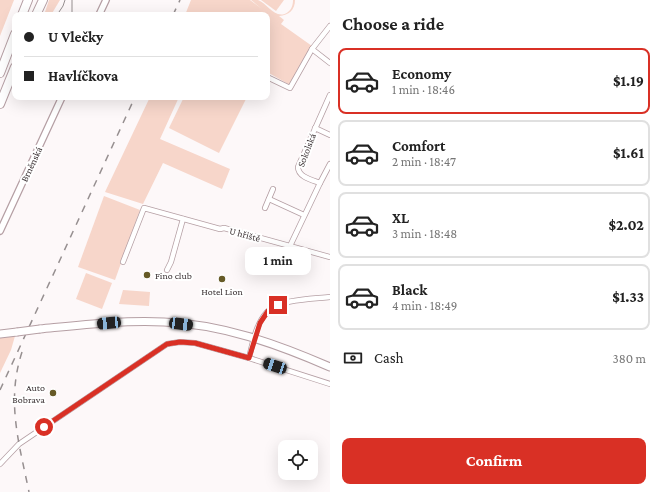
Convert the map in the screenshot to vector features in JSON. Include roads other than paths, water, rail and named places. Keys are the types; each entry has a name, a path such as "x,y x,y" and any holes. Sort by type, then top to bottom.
{"highway":[{"path":"23,12 28,0"},
{"path":"37,12 43,0"},
{"path":"0,73 12,42"},
{"path":"0,104 12,74"}],"main road":[{"path":"0,334 123,322 165,322 211,327 254,338 293,351 330,367"}],"street":[{"path":"100,12 106,0"},
{"path":"270,78 290,88 312,49 330,26"},
{"path":"312,49 330,63"},
{"name":"Sokolská","path":"320,183 301,174 297,168 330,95"},
{"name":"Brněnská","path":"0,231 61,100"},
{"name":"Sokolská","path":"315,128 330,135"},
{"path":"290,246 330,164"},
{"path":"265,208 273,189"},
{"path":"269,199 304,215"},
{"name":"U hřiště","path":"123,262 144,208 220,229 224,228 330,258"},
{"path":"166,270 171,262 183,219"},
{"path":"249,358 254,338 260,323 268,311 278,305 330,297"},
{"path":"0,464 19,444 167,344 180,342 195,343 249,358 330,384"}],"tram line":[{"path":"59,12 65,0"},
{"path":"72,0 72,12"}],"railway":[{"path":"174,12 180,0"},
{"path":"0,390 134,100"},
{"path":"22,352 17,370 15,405 18,439 29,492"}],"place":[{"name":"Fino club","path":"147,275"},
{"name":"Hotel Lion","path":"222,279"},
{"name":"Auto Bobrava","path":"53,393"}]}
